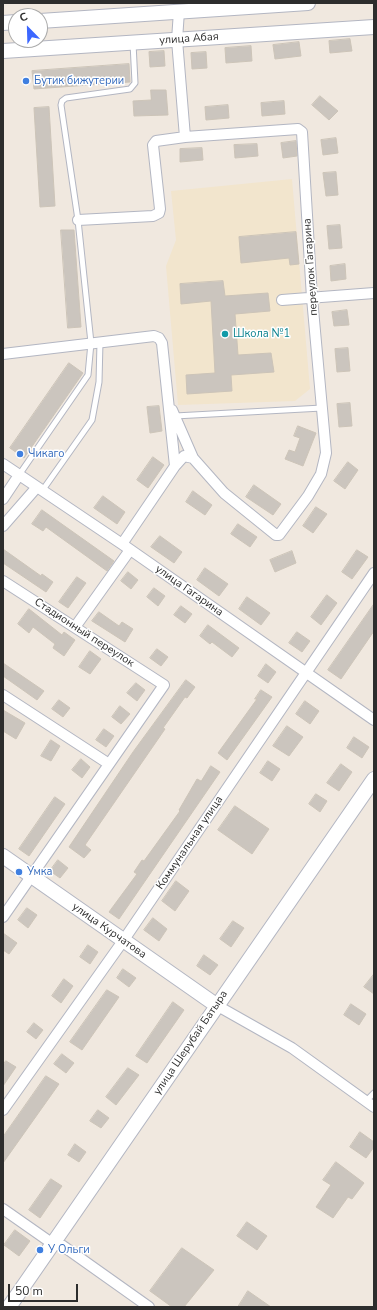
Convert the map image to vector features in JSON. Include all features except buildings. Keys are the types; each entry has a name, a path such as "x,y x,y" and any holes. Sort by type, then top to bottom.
{"street":[{"path":"48,20 181,9 308,3"},
{"path":"78,220 153,216 159,213 160,208 154,143 184,137 178,40 181,9"},
{"name":"улица Абая","path":"3,51 374,27"},
{"name":"переулок Гагарина","path":"169,402 193,458 224,493 276,535 282,534 321,474 326,453 312,298 300,130 184,137"},
{"path":"282,300 374,293"},
{"path":"3,354 95,342 154,336 159,338 162,343 175,466"},
{"path":"75,627 175,466 184,456 193,458"},
{"name":"улица Гагарина","path":"3,464 126,547 374,720"},
{"path":"3,499 19,475"},
{"path":"3,526 39,489"},
{"name":"Коммунальная улица","path":"3,1110 124,941 374,573"},
{"name":"Стадионный переулок","path":"3,580 164,685 109,764"},
{"path":"3,695 109,764 3,917"},
{"name":"улица Шерубай Батыра","path":"9,1307 216,1005 374,779"},
{"name":"улица Курчатова","path":"3,856 216,1005"},
{"path":"216,1005 292,1048 370,1104"},
{"path":"3,1209 53,1244 63,1246 146,1306"}],"lane":[{"path":"39,489 92,420 99,382 95,342 61,105 62,100 66,98 130,89 134,86 133,42"},
{"path":"19,475 88,376 95,342"},
{"path":"175,416 322,408"},
{"path":"370,1104 374,1093"}],"shaded area":[{"path":"292,179 310,389 295,401 178,405 166,266 176,240 171,191"}],"place":[{"name":"Бутик бижутерии","path":"26,81"},
{"name":"Школа №1","path":"225,334"},
{"name":"Чикаго","path":"20,454"},
{"name":"Умка","path":"19,872"},
{"name":"У Ольги","path":"40,1250"}]}
